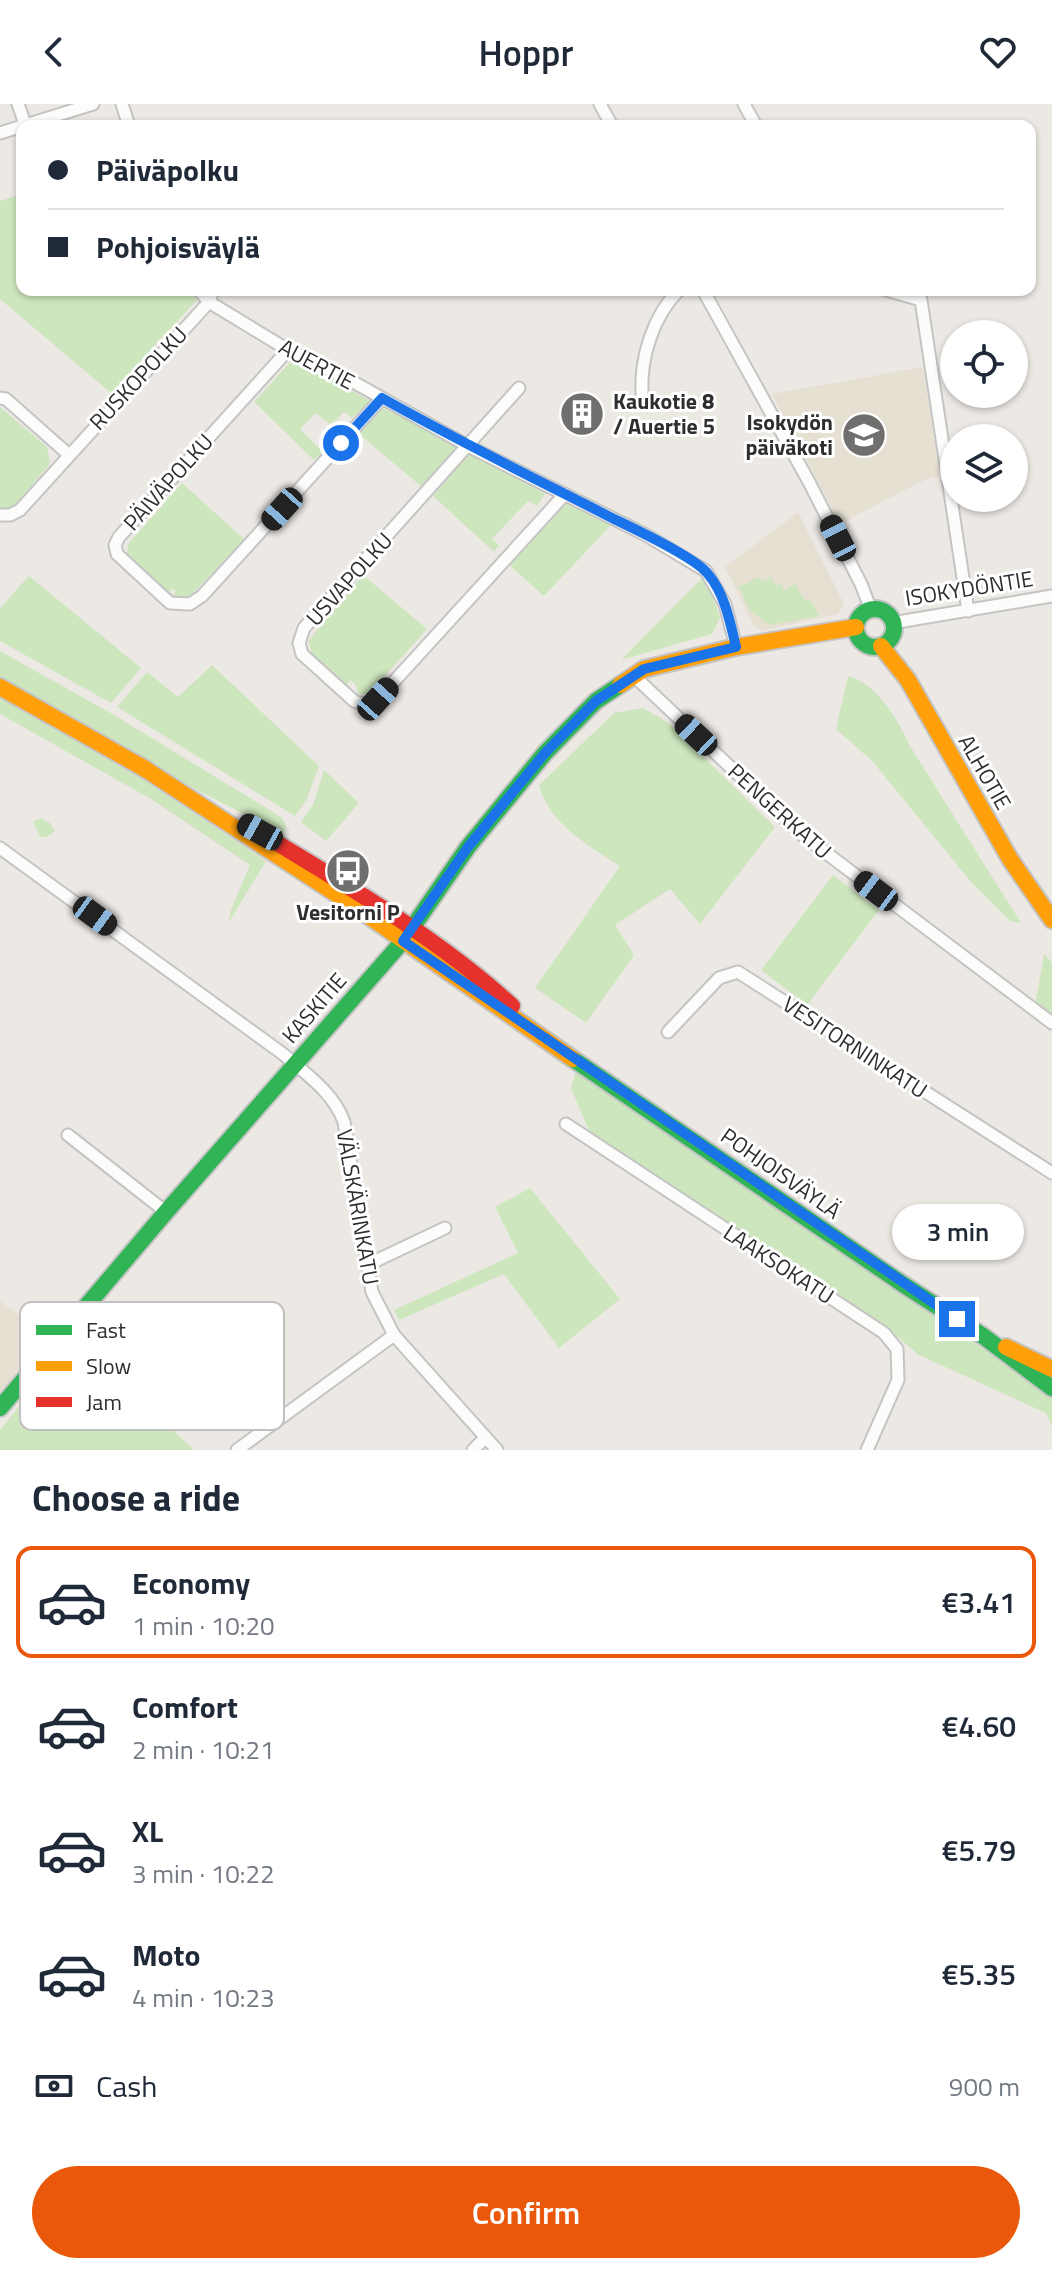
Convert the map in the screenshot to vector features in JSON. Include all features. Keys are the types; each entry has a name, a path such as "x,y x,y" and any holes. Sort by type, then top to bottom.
{"street":[{"path":"39,120 93,104"},
{"name":"AUERTIE","path":"211,296 288,350 468,446 646,535 706,571 718,587 725,604 736,647"},
{"name":"RUSKOPOLKU","path":"0,515 10,515 20,510 211,296"},
{"path":"642,394 640,373 649,338 673,296"},
{"path":"706,296 809,482 871,610"},
{"path":"907,296 921,300 968,611"},
{"name":"PÄIVÄPOLKU","path":"288,350 115,545 117,554 170,603 190,604 202,596 382,398"},
{"path":"468,446 519,388"},
{"path":"0,398 6,399 68,454"},
{"name":"USVAPOLKU","path":"468,446 304,628 299,643 302,654 354,701 366,705 378,699 565,494"},
{"name":"ISOKYDÖNTIE","path":"892,623 1052,596"},
{"path":"871,610 883,611 892,623 891,636 881,646 864,644 858,636 856,627 861,615 871,610"},
{"path":"736,647 856,627"},
{"name":"ALHOTIE","path":"881,646 908,680 1010,859 1052,920"},
{"name":"KASKITIE","path":"90,1302 407,935 468,847 545,753 596,701 644,669 736,647"},
{"name":"PENGERKATU","path":"633,675 801,834 1052,1023"},
{"name":"POHJOISVÄYLÄ","path":"0,687 284,846 407,935 486,982 555,1044 983,1336 1052,1388"},
{"name":"VÄLSKÄRINKATU","path":"0,848 296,1064 322,1089 341,1113 372,1292 394,1335 497,1450"},
{"name":"VESITORNINKATU","path":"668,1032 719,978 738,972 1052,1173"},
{"name":"LAAKSOKATU","path":"566,1124 884,1333 897,1349 900,1364 898,1380 867,1450"},
{"path":"68,1135 166,1212"},
{"path":"367,1265 445,1228"},
{"path":"284,1416 394,1335"},
{"name":"POHJOISVÄYLÄ","path":"983,1336 1052,1369"},
{"name":"KASKITIE","path":"0,1408 20,1384"},
{"path":"237,1450 264,1430"},
{"path":"473,1450 485,1438"}],"shaded area":[{"name":"Isokydön päiväkoti","path":"923,367 940,477 926,479 840,524 772,394"},
{"path":"798,512 844,604 837,614 762,631 754,626 725,567"},
{"path":"0,1301 20,1316 20,1369 0,1392"}],"green space":[{"path":"16,196 16,296 193,296 197,300 111,393 0,299 0,201"},
{"path":"293,359 371,401 352,418 344,412 331,425 316,413 300,429 323,452 314,460 254,402"},
{"path":"0,407 47,447 50,464 14,506 3,510 0,509"},
{"path":"383,408 454,441 457,450 422,487 359,434"},
{"path":"471,450 548,490 537,506 528,501 492,539 499,545 494,552 433,496"},
{"path":"182,483 245,540 191,595 182,600 172,597 176,591 173,588 167,595 127,554 128,544"},
{"path":"566,498 611,525 544,596 507,563"},
{"path":"363,575 427,629 369,694 358,694 351,680 346,685 313,656 308,641"},
{"path":"29,576 141,668 111,703 0,641 0,608"},
{"path":"703,577 711,590 720,618 712,634 621,660"},
{"path":"758,577 764,581 771,577 776,586 781,584 784,590 795,584 805,601 810,599 819,616 770,625 750,611 739,587"},
{"path":"0,651 114,715 281,817 287,827 283,834 199,791 0,679"},
{"path":"212,665 319,766 306,801 295,816 117,707 147,672 178,697"},
{"path":"848,676 868,686 893,714 1021,923 1010,921 971,882 873,762 836,729"},
{"path":"0,698 141,778 266,861 229,922 230,912 250,865 151,799 0,714"},
{"path":"643,708 669,723 775,827 700,924 670,889 615,925 634,955 586,1023 535,988 620,866 561,822 551,811 539,785 614,713"},
{"path":"324,770 359,803 326,841 301,822 313,805"},
{"path":"41,818 50,823 55,831 46,837 40,837 33,822"},
{"path":"833,875 879,910 807,1005 761,970"},
{"path":"1044,954 1052,963 1052,1018 1035,1005"},
{"path":"576,1071 1052,1396 1052,1426 1046,1413 919,1355 888,1329 592,1138 571,1088"},
{"path":"530,1188 620,1299 559,1348 504,1274 399,1320 394,1310 518,1253 495,1207"},
{"path":"20,1405 20,1430 173,1430 194,1450 0,1450 0,1430"}],"traffic: fast":[{"path":"875,609 888,615 894,628 888,641 875,647 862,641 856,628 862,615 875,609"},
{"path":"90,1302 403,941 468,847 545,753 596,701 620,685"},
{"path":"573,1059 983,1336 1052,1388"},
{"path":"0,1408 20,1384"}],"traffic: slow":[{"path":"620,685 644,669 736,647 856,627"},
{"path":"881,646 908,680 1010,859 1052,920"},
{"path":"0,687 147,770"},
{"path":"139,765 347,901 573,1059"},
{"path":"1006,1347 1052,1369"}],"traffic: jam":[{"path":"251,827 419,933 512,1006"}],"place":[{"name":"Kaukotie 8 / Auertie 5","path":"582,414"},
{"name":"Isokydön päiväkoti","path":"864,435"},
{"name":"Vesitorni P","path":"348,871"}],"route":[{"path":"341,443 382,398 468,446 646,535 706,571 718,587 725,604 736,647 644,669 596,701 545,753 468,847 403,941 957,1319"}]}
